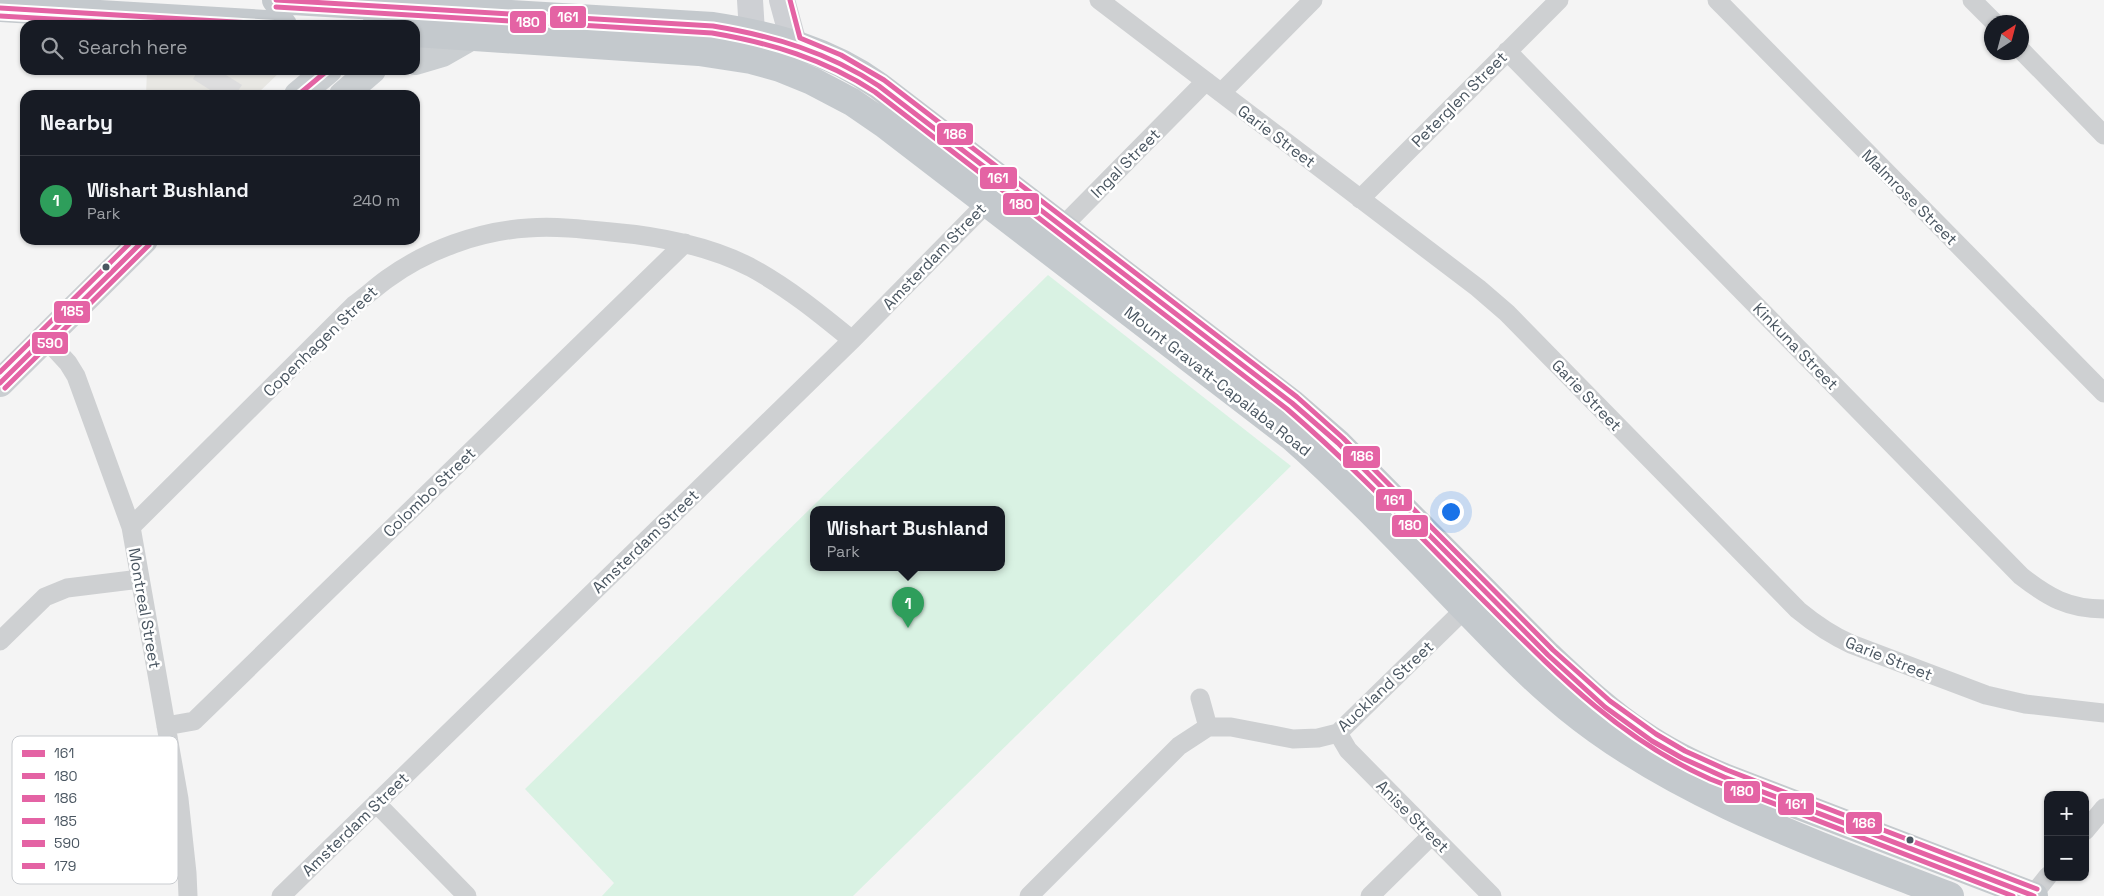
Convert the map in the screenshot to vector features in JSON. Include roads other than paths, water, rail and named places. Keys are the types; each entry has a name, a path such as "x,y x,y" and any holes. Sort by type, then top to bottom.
{"highway":[{"name":"Mount Gravatt-Capalaba Road","path":"276,0 399,3 428,11 496,7 713,26 752,32 794,44 823,54 860,73 1063,226 1278,392 1338,443 1474,600 1518,662 1568,708 1628,752 1660,771 1751,815 1950,896"},
{"path":"0,8 193,20"},
{"name":"Mount Gravatt-Capalaba Road","path":"420,33 699,52 743,58 780,68 818,84 869,113 1293,438 1474,600 1641,734 1697,766 1788,803 2033,896"}],"main road":[{"path":"750,0 752,32 780,68"},
{"path":"782,0 794,44"},
{"path":"381,20 399,3"},
{"path":"420,60 442,53 470,37"},
{"path":"358,82 379,75"},
{"path":"0,383 139,245"}],"street":[{"name":"Garie Street","path":"1099,0 1478,288 1507,313 1798,610 1816,625 1831,635 1851,644 1986,695 2025,704 2104,713"},
{"path":"1221,93 1313,0"},
{"name":"Peterglen Street","path":"1360,199 1559,0"},
{"name":"Malmrose Street","path":"1717,0 2104,393"},
{"path":"1972,0 1987,15"},
{"name":"Kinkuna Street","path":"1507,51 2021,576 2046,595 2070,604 2092,609 2104,609"},
{"path":"2029,58 2104,135"},
{"name":"Ingal Street","path":"1043,246 1206,81"},
{"name":"Amsterdam Street","path":"281,896 852,340 987,202 1004,181"},
{"name":"Copenhagen Street","path":"131,527 354,305 388,278 422,258 460,242 494,232 560,227 626,233 684,243 748,266 778,283 852,340"},
{"name":"Colombo Street","path":"166,726 194,721 684,243"},
{"name":"Montreal Street","path":"45,338 68,363 76,376 131,527 168,736"},
{"path":"0,641 45,597 67,588 140,579"},
{"name":"Auckland Street","path":"1208,727 1231,727 1293,739 1318,738 1338,733 1474,600"},
{"path":"1029,896 1180,746 1208,727 1200,698"},
{"name":"Anise Street","path":"1338,733 1348,750 1492,896"},
{"name":"Montreal Street","path":"178,793 188,896"},
{"path":"376,803 467,896"},
{"path":"2089,826 2104,808"},
{"path":"1370,896 1432,836"},
{"path":"2033,896 2044,881"}],"place":[{"name":"Wishart Bushland","path":"908,628"}]}
